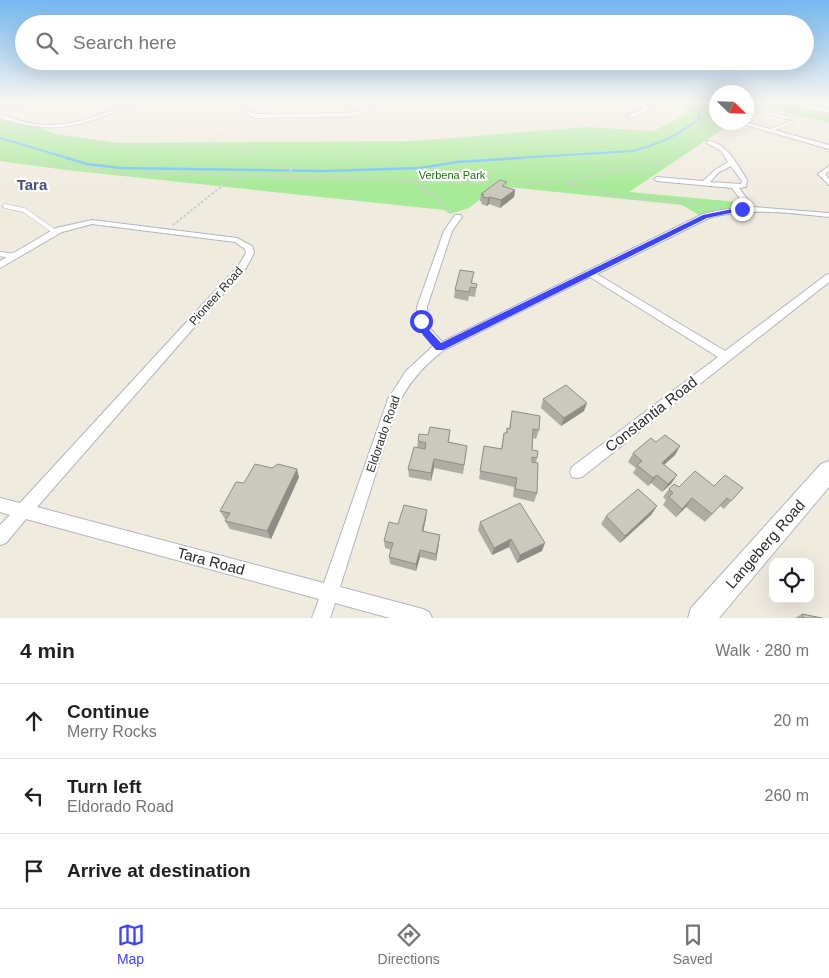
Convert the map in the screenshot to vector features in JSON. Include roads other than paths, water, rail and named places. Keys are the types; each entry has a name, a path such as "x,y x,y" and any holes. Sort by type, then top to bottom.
{"main road":[{"name":"Langeberg Road","path":"701,618 829,471"}],"street":[{"path":"772,132 829,147"},
{"path":"657,179 744,186 746,183 721,148 710,142"},
{"path":"705,183 717,171 731,163"},
{"path":"829,168 820,174 829,183"},
{"path":"734,186 752,209"},
{"name":"Eldorado Road","path":"321,618 398,390 417,365 440,348 698,220 730,210 752,209 829,215"},
{"path":"440,348 423,327 422,307 448,231 458,218"},
{"name":"Pioneer Road","path":"0,265 55,232 70,226 92,222 237,240 248,248 250,253 243,266 0,537"},
{"path":"591,274 725,356"},
{"name":"Constantia Road","path":"577,472 829,277"},
{"name":"Tara Road","path":"0,505 423,618"}],"lane":[{"path":"5,206 24,210 55,232"},
{"path":"0,254 14,256"}],"waterway":[{"path":"501,159 633,151 660,142 680,132"},
{"path":"0,138 71,159"},
{"path":"67,158 87,164 121,168 326,171 420,168 457,162 521,158"}],"district":[{"name":"Tara","path":"32,184"}],"park label":[{"name":"Verbena Park","path":"452,175"}]}
